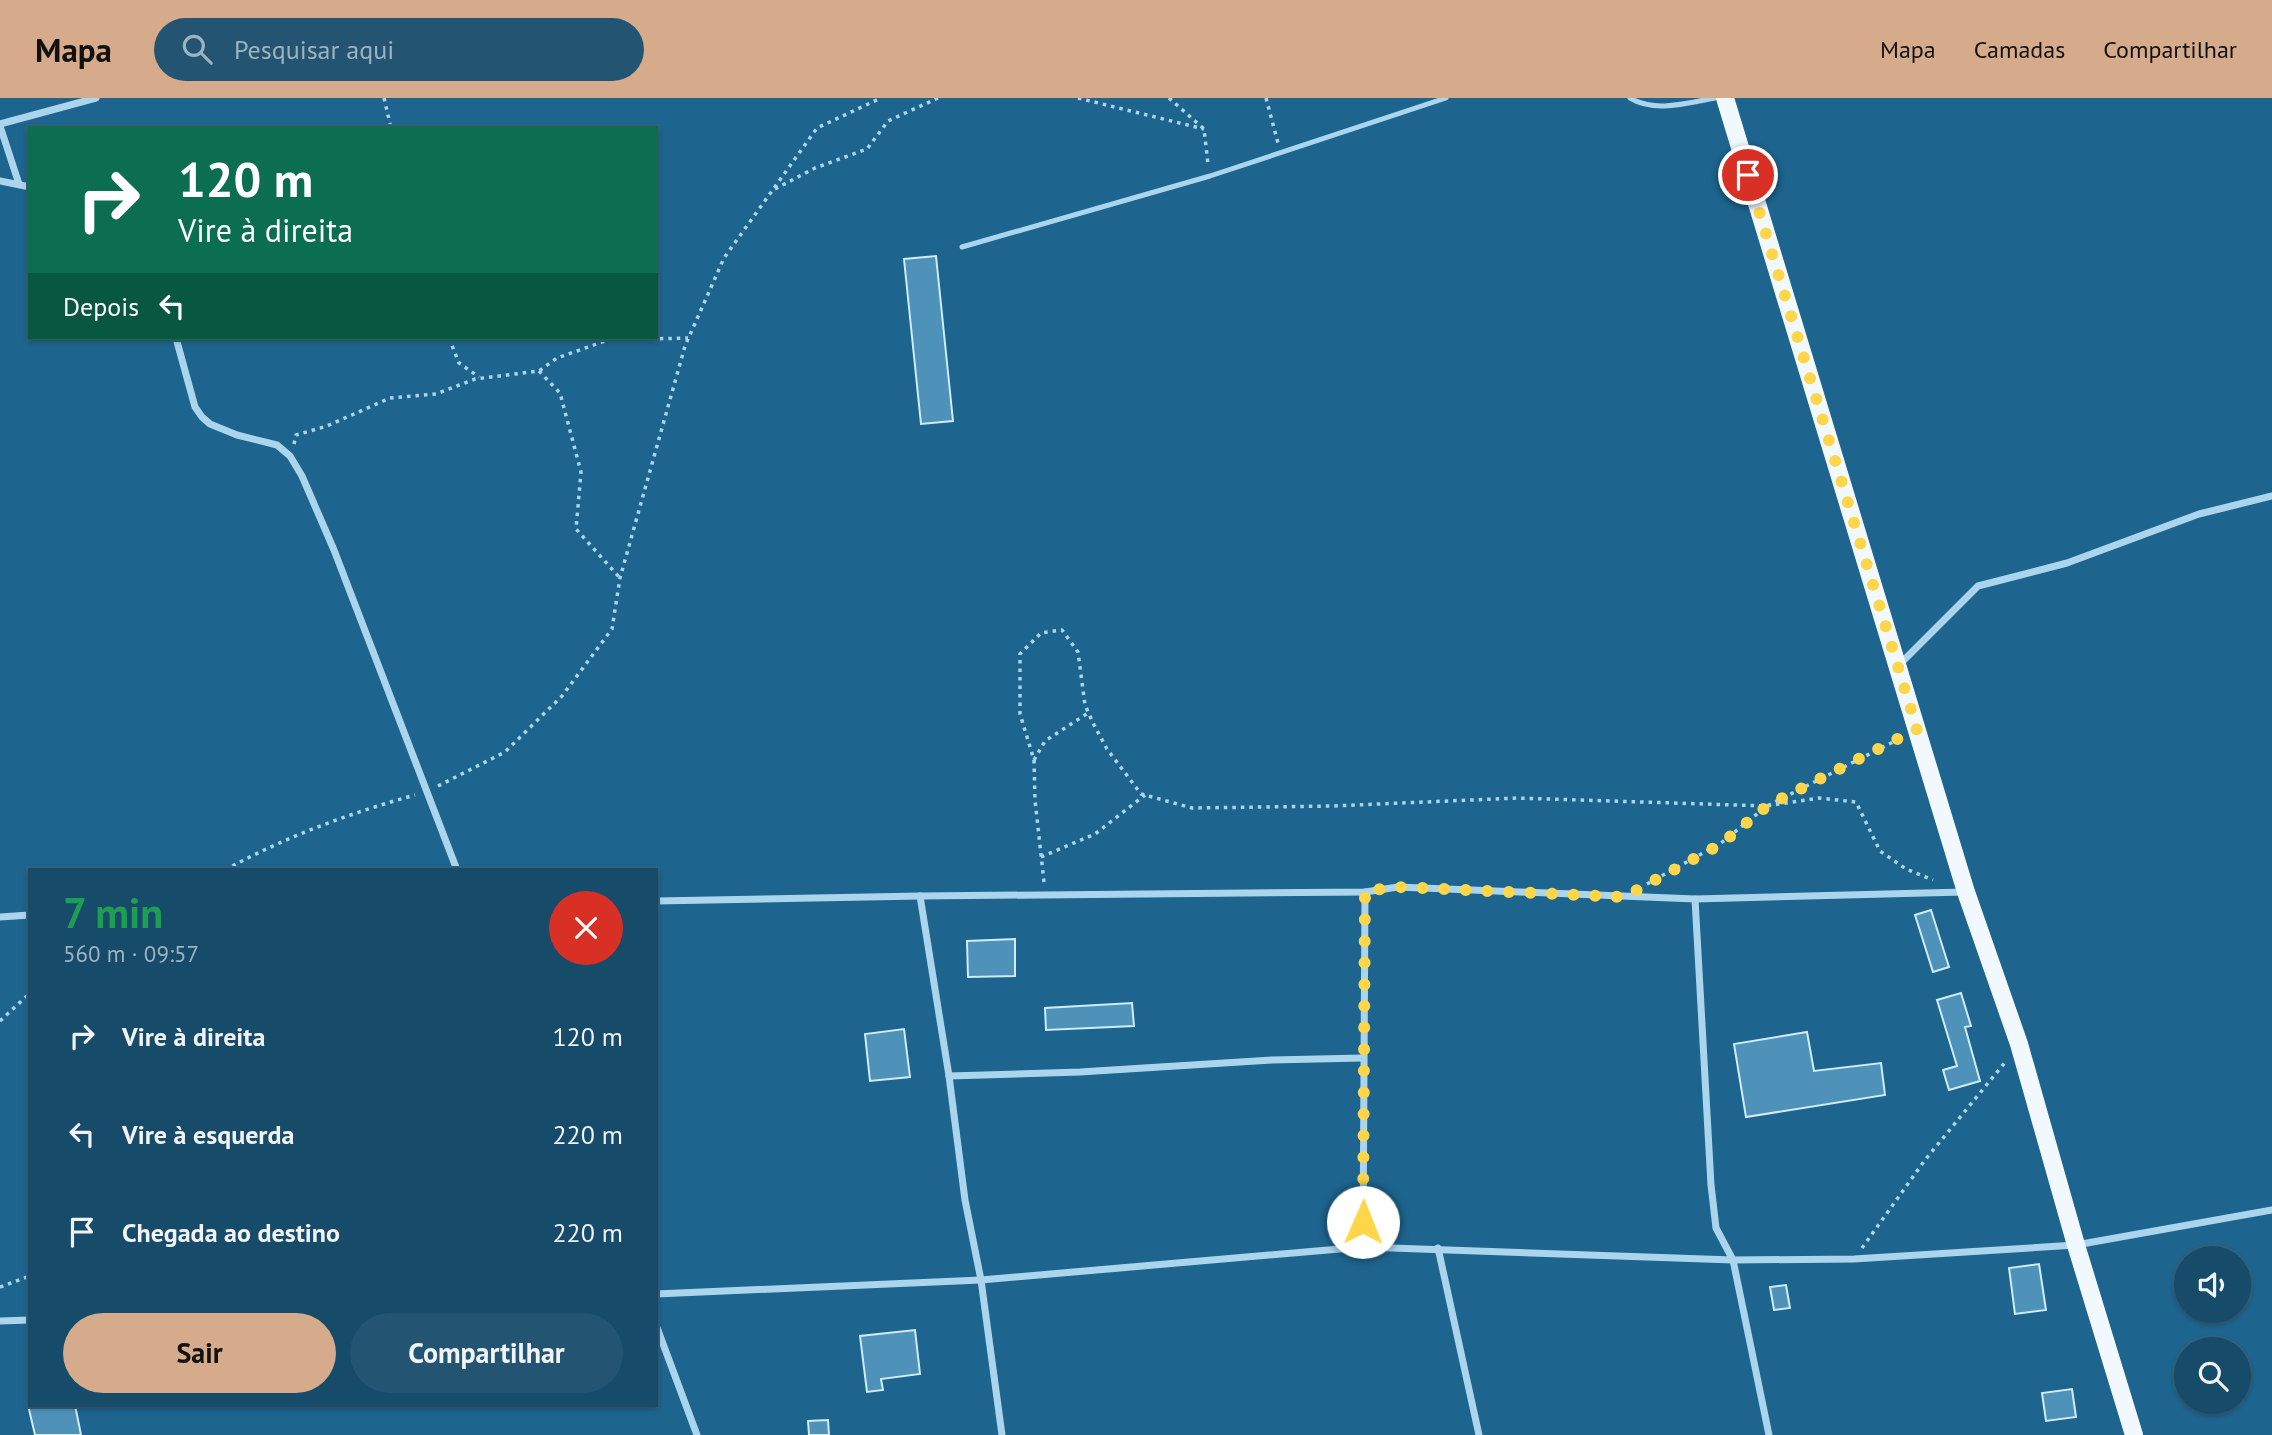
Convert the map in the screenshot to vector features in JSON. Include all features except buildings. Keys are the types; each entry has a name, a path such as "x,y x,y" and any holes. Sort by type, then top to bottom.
{"main road":[{"path":"1725,98 1966,892 2019,1044 2134,1435"}],"street":[{"path":"19,184 0,125 96,98"},
{"path":"0,181 28,186"},
{"path":"177,340 195,407 202,417 210,424 237,435 277,445 290,456 302,476 334,550 456,868"},
{"path":"1898,666 1978,586 2067,563 2199,514 2272,496"},
{"path":"658,901 1365,891 1398,887 1695,899 1966,892"},
{"path":"1363,1247 1365,891"},
{"path":"920,896 949,1076 963,1187 981,1280 1002,1435"},
{"path":"1695,899 1711,1185 1716,1228 1733,1260 1769,1435"},
{"path":"0,917 28,915"},
{"path":"949,1076 1080,1073 1244,1061 1363,1058"},
{"path":"658,1294 981,1280 1363,1247 1733,1260 1854,1259 2076,1244 2272,1210"},
{"path":"1438,1248 1479,1435"},
{"path":"0,1321 28,1320"},
{"path":"658,1330 697,1435"}],"lane":[{"path":"962,247 1209,176 1446,98"},
{"path":"1630,98 1642,105 1672,106 1715,98"}],"path":[{"path":"384,98 391,126"},
{"path":"229,868 256,853 359,811 426,792 505,752 562,696 612,629 620,578 689,338 724,258 817,128 881,98"},
{"path":"772,190 816,168 867,149 888,121 938,98"},
{"path":"1078,98 1204,130"},
{"path":"1169,98 1204,130 1209,176"},
{"path":"1266,98 1280,151"},
{"path":"658,339 689,338"},
{"path":"450,340 459,363 481,378"},
{"path":"290,456 296,435 327,426 390,398 436,394 481,378 539,371 556,358 608,340"},
{"path":"539,371 560,393 581,472 576,529 620,578"},
{"path":"1045,895 1035,800 1034,760 1020,715 1020,654 1041,633 1062,630 1078,652 1084,705 1107,749 1144,795 1192,808 1333,806 1517,798 1767,806 1819,798 1856,802 1880,851 1906,869 1966,892"},
{"path":"1034,760 1045,741 1088,713"},
{"path":"1624,897 1721,844 1767,806 1917,729"},
{"path":"1041,857 1095,834 1144,795"},
{"path":"0,1021 28,995"},
{"path":"1854,1259 1925,1160 2019,1044"},
{"path":"0,1287 28,1277"}],"route":[{"path":"1363,1222 1365,891 1398,887 1624,897 1721,844 1767,806 1917,729 1748,175"}]}
